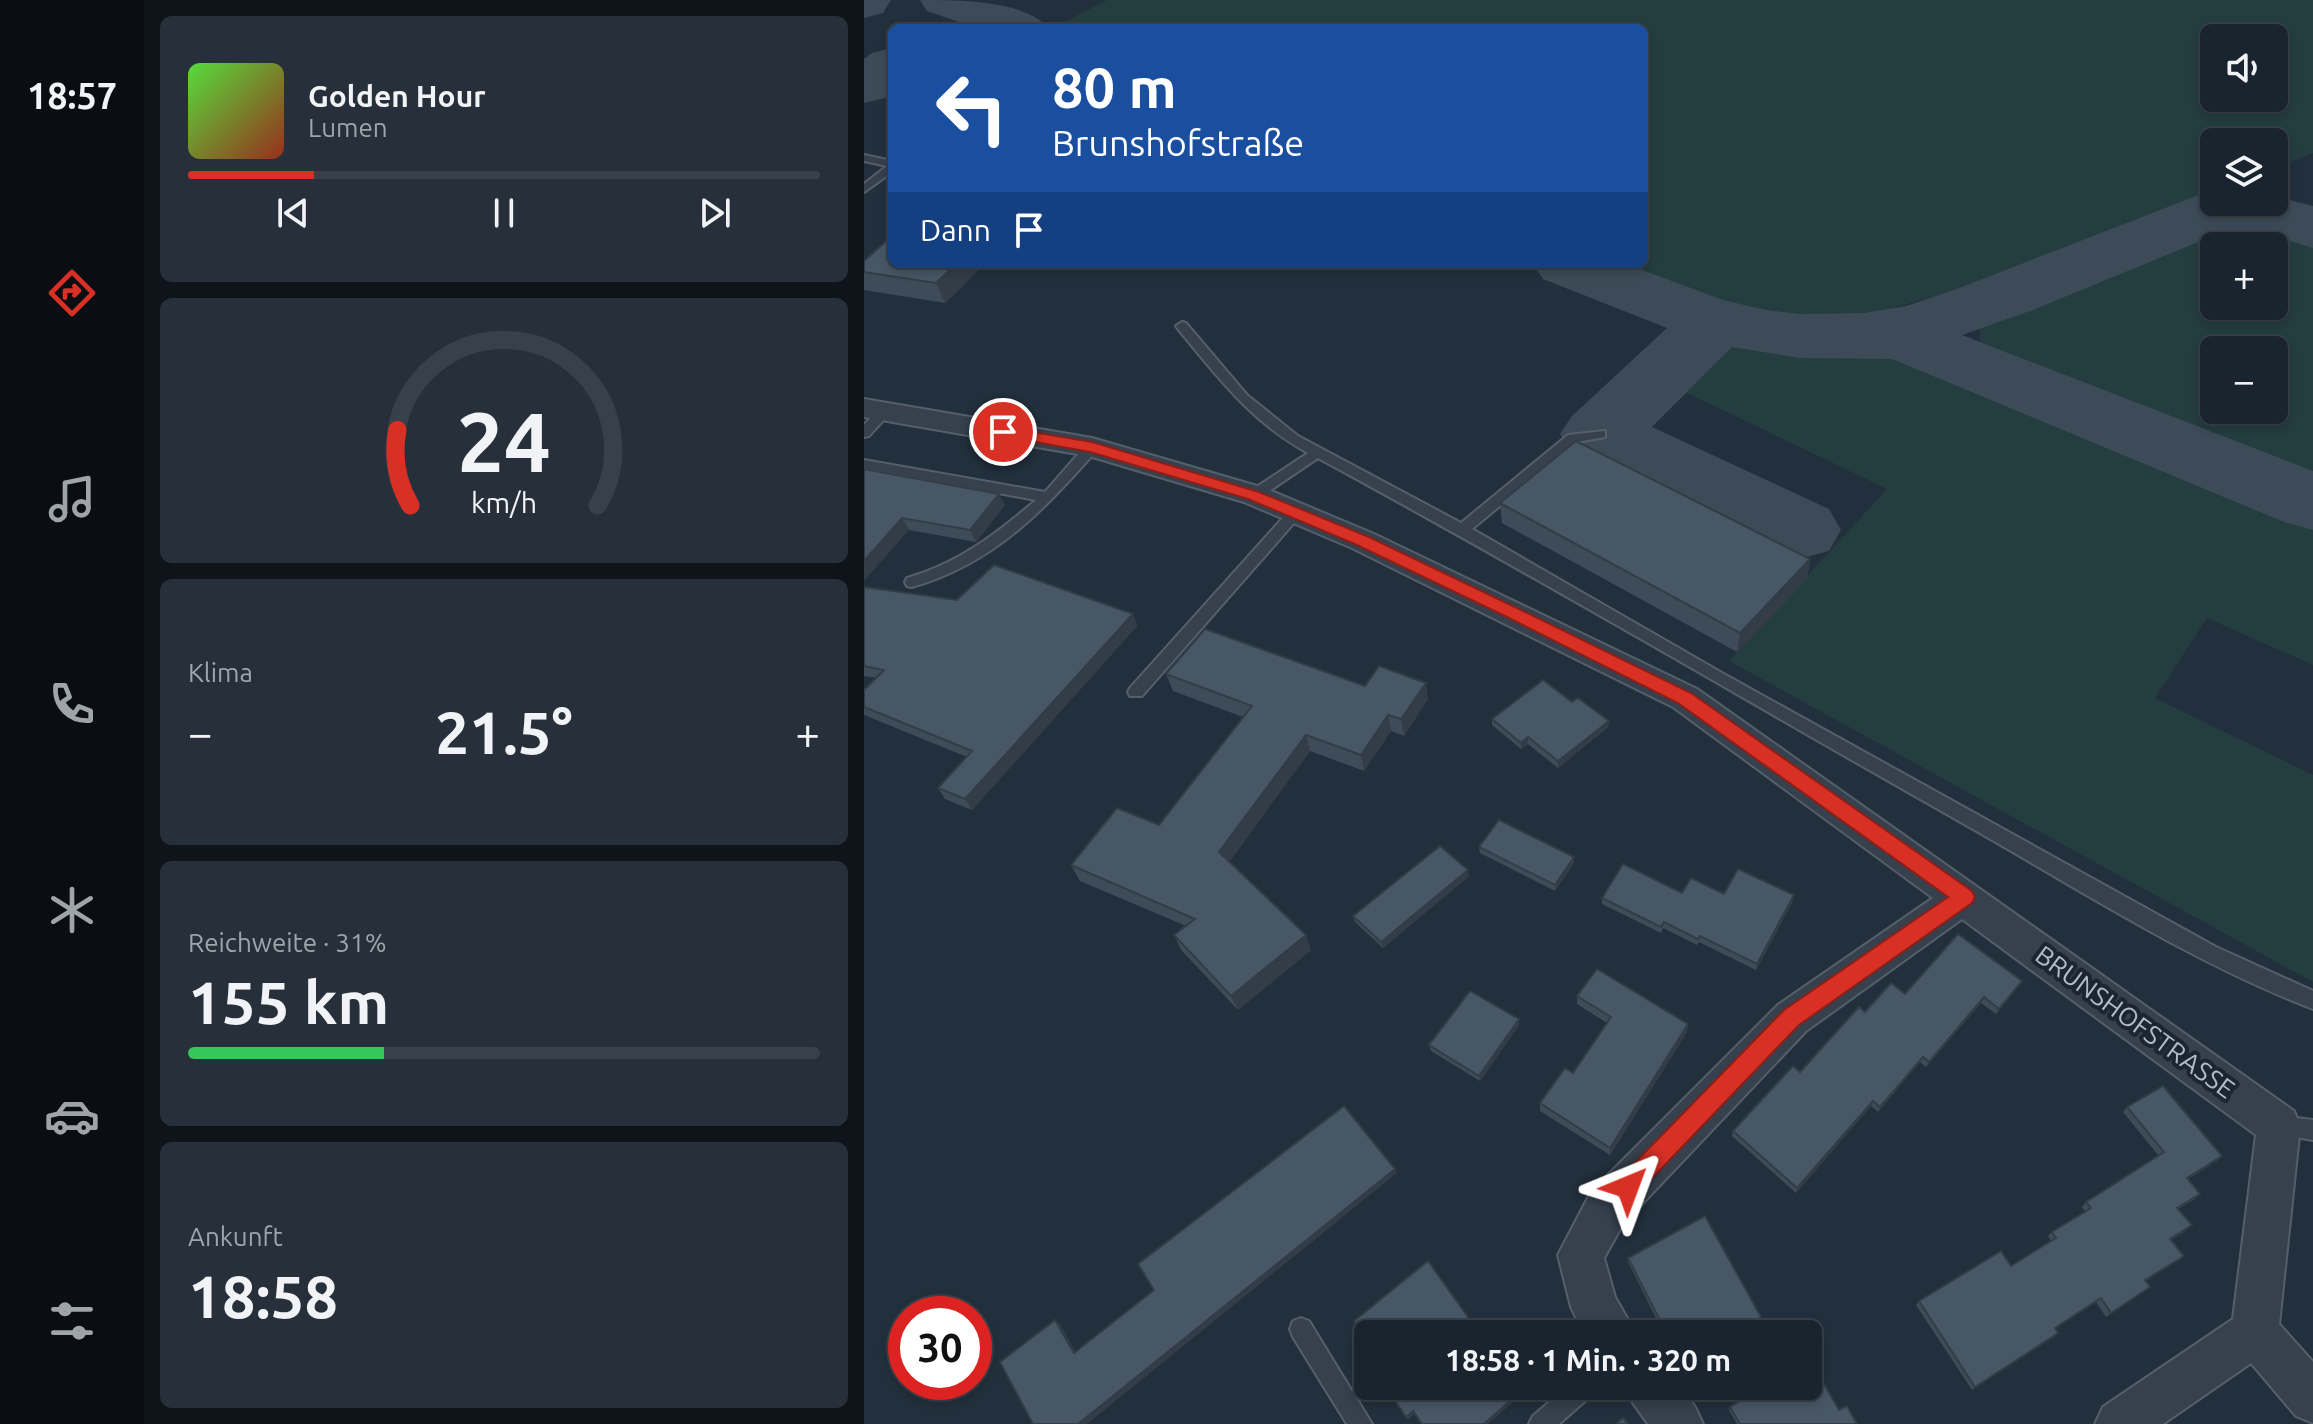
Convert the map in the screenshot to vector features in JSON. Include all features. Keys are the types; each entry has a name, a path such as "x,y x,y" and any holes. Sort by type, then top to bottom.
{"street":[{"name":"BRUNSHOFSTRASSE","path":"874,410 1092,447 1254,495 1363,541 1685,698 2296,1128"},
{"path":"1603,1320 1594,1307 1581,1255 1607,1208 1792,1018 1964,897"},
{"path":"2120,1424 2255,1332 2296,1128"},
{"path":"2255,1332 2313,1399"},
{"path":"1660,1400 1678,1424"}],"lane":[{"path":"864,158 888,168"},
{"path":"864,189 888,171"},
{"path":"1182,326 1242,398 1293,439 1462,530 1729,684 2209,953 2313,1000"},
{"path":"864,433 874,410"},
{"path":"1462,530 1573,438 1600,434"},
{"path":"912,582 940,576 976,558 1048,497 1092,447"},
{"path":"1254,495 1317,453"},
{"path":"864,464 1048,497"},
{"path":"1136,692 1295,513"},
{"path":"1301,1329 1360,1424"},
{"path":"1541,1424 1569,1400"}],"green space":[{"path":"1107,0 2313,0 2313,153 2288,163 2288,128 2200,128 2200,197 1973,286 1878,312 1826,320 1745,310 1656,285 1616,268 1648,268 1648,24 1061,24"},
{"path":"2224,226 2286,232 2209,232"},
{"path":"2288,233 2313,241 2313,475 1980,342 1980,326 2200,236 2200,320 2288,320"},
{"path":"1757,343 1907,356 2313,524 2313,665 2207,618 2155,698 2313,775 2313,982 1729,661 1887,489 1685,392 1732,347"}],"building":[{"path":"888,240 888,268 952,268 936,283 864,272 864,261"},
{"path":"1576,441 1810,559 1740,633 1500,503"},
{"path":"864,469 999,494 970,530 902,518 864,561"},
{"path":"994,565 1133,614 965,799 938,788 972,751 864,707 864,690 884,670 864,666 864,587 957,600"},
{"path":"1205,629 1365,686 1379,666 1426,683 1401,719 1388,715 1361,755 1306,735 1219,852 1306,935 1231,996 1174,935 1195,919 1071,865 1117,808 1159,825 1252,706 1166,674"},
{"path":"1543,680 1572,702 1578,698 1609,721 1558,761 1528,737 1521,743 1492,719"},
{"path":"1499,820 1574,857 1555,885 1479,847"},
{"path":"1440,846 1468,870 1381,942 1353,916"},
{"path":"1623,864 1682,893 1691,878 1724,894 1738,869 1794,895 1757,964 1664,922 1661,927 1602,898"},
{"path":"1958,934 2022,981 1999,1009 1984,997 1929,1062 1923,1057 1880,1107 1873,1101 1797,1188 1733,1131 1793,1066 1800,1072 1859,1007 1865,1012 1891,983 1905,994"},
{"path":"1597,969 1688,1024 1610,1148 1540,1103 1565,1068 1573,1073 1611,1017 1577,996"},
{"path":"1470,991 1519,1019 1479,1076 1429,1045"},
{"path":"2163,1086 2222,1156 2187,1178 2200,1194 2177,1208 2192,1225 2170,1239 2184,1256 2145,1280 2150,1287 2111,1313 2101,1298 2055,1328 2058,1333 1975,1387 1919,1301 2001,1251 2011,1266 2056,1238 2052,1232 2091,1208 2086,1202 2164,1152 2127,1107"},
{"path":"1344,1106 1395,1169 1078,1424 1033,1424 1000,1362 1055,1320 1074,1353 1154,1290 1138,1264"},
{"path":"1705,1216 1761,1317 1756,1320 1660,1320 1628,1258"},
{"path":"1428,1261 1470,1320 1355,1320"},
{"path":"1822,1381 1839,1410 1847,1406 1857,1424 1740,1424 1730,1407 1741,1400 1822,1400"},
{"path":"1394,1400 1511,1400 1484,1424 1422,1424 1413,1411 1406,1417"}],"taxiway":[{"path":"946,0 973,7 1013,24"},
{"path":"864,86 888,68"},
{"path":"1576,268 1664,304 1731,325 1800,336 1864,335 1923,324 1980,305 2203,216"},
{"path":"2274,216 2313,228"},
{"path":"1717,321 1600,434 1799,530"},
{"path":"1869,335 1905,338 2313,502"}],"route":[{"path":"1003,432 1092,447 1254,495 1363,541 1515,614 1685,698 1964,897 1792,1018 1628,1187"}]}
